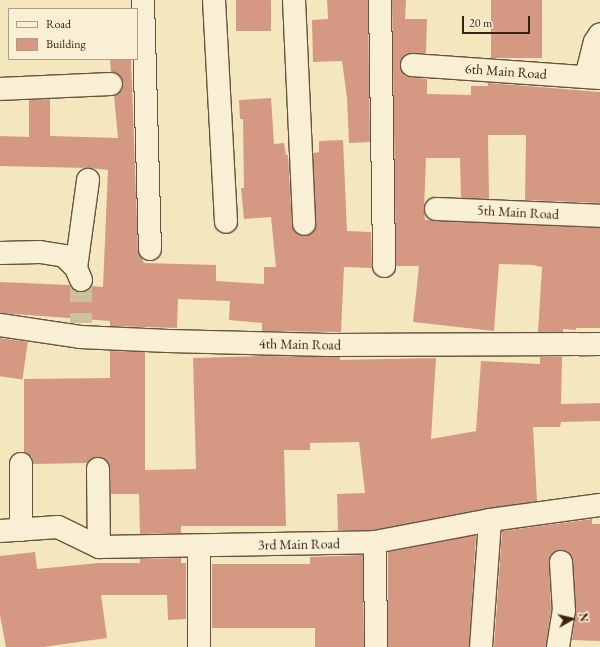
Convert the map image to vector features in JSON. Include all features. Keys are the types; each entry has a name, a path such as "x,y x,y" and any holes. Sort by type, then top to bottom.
{"street":[{"path":"143,0 150,249"},
{"path":"214,0 226,222"},
{"path":"294,0 304,224"},
{"path":"380,0 384,266"},
{"path":"593,78 595,42 600,34"},
{"name":"6th Main Road","path":"412,65 593,78"},
{"path":"0,89 111,84"},
{"path":"0,253 40,252 64,256 78,274 88,180"},
{"name":"5th Main Road","path":"436,209 600,216"},
{"name":"4th Main Road","path":"0,326 329,345 600,344"},
{"path":"10,530 21,464"},
{"path":"98,469 99,546"},
{"name":"3rd Main Road","path":"10,530 58,527 99,546 200,546 375,542 490,520 600,505"},
{"path":"481,647 490,520"},
{"path":"375,542 376,647"},
{"path":"199,647 200,546"},
{"path":"558,647 564,611 561,562"}],"building":[{"path":"236,0 271,0 271,31 236,31"},
{"path":"327,0 368,0 370,142 349,143 347,98 342,61 313,62 312,20 328,19"},
{"path":"392,0 406,0 405,19 427,19 426,53 407,54 400,65 405,76 427,79 427,94 471,95 471,86 488,86 488,83 600,92 600,203 525,200 526,135 488,135 489,199 461,198 460,158 426,158 424,209 425,220 600,228 600,328 576,328 576,330 563,329 563,332 538,332 542,267 533,265 499,264 494,331 413,322 419,266 396,266"},
{"path":"491,0 542,0 542,58 491,58"},
{"path":"110,60 131,60 138,249 144,263 216,265 216,281 264,284 264,267 276,267 271,217 244,219 241,188 244,188 243,119 240,119 239,100 271,98 274,144 284,143 286,155 288,155 292,225 299,235 311,234 316,224 313,153 319,152 319,141 343,140 347,231 371,232 372,268 344,267 341,332 262,331 262,323 229,320 230,301 178,299 177,328 110,326 110,321 0,313 0,282 70,285 80,292 86,291 92,286 103,287 108,170 89,168 0,166 0,136 29,137 29,100 50,99 50,136 118,138 114,96 122,90 123,83 121,77 111,72"},
{"path":"0,338 28,342 22,380 0,376"},
{"path":"110,351 145,352 145,470 196,469 193,358 261,356 340,357 340,360 436,358 431,439 476,431 481,361 540,364 540,357 562,357 561,404 600,403 600,421 561,422 560,427 533,427 537,501 374,530 338,530 337,494 365,493 359,442 310,443 310,450 284,450 286,526 181,526 181,533 140,534 139,494 111,494 110,468 104,458 97,457 87,463 33,464 32,457 24,452 24,379 110,378"},
{"path":"592,519 592,524 600,524 600,641 572,640 576,610 573,561 571,555 561,550 554,552 549,562 551,610 546,647 494,647 502,531"},
{"path":"476,535 469,647 388,647 388,552"},
{"path":"35,552 37,569 99,563 140,563 140,559 181,558 181,563 186,563 186,619 168,620 167,595 101,595 107,638 43,647 6,647 0,615 0,556"},
{"path":"363,555 364,647 315,647 315,628 212,628 212,564 310,564 310,557"}],"tunnel":[{"path":"81,280 81,323"}]}
